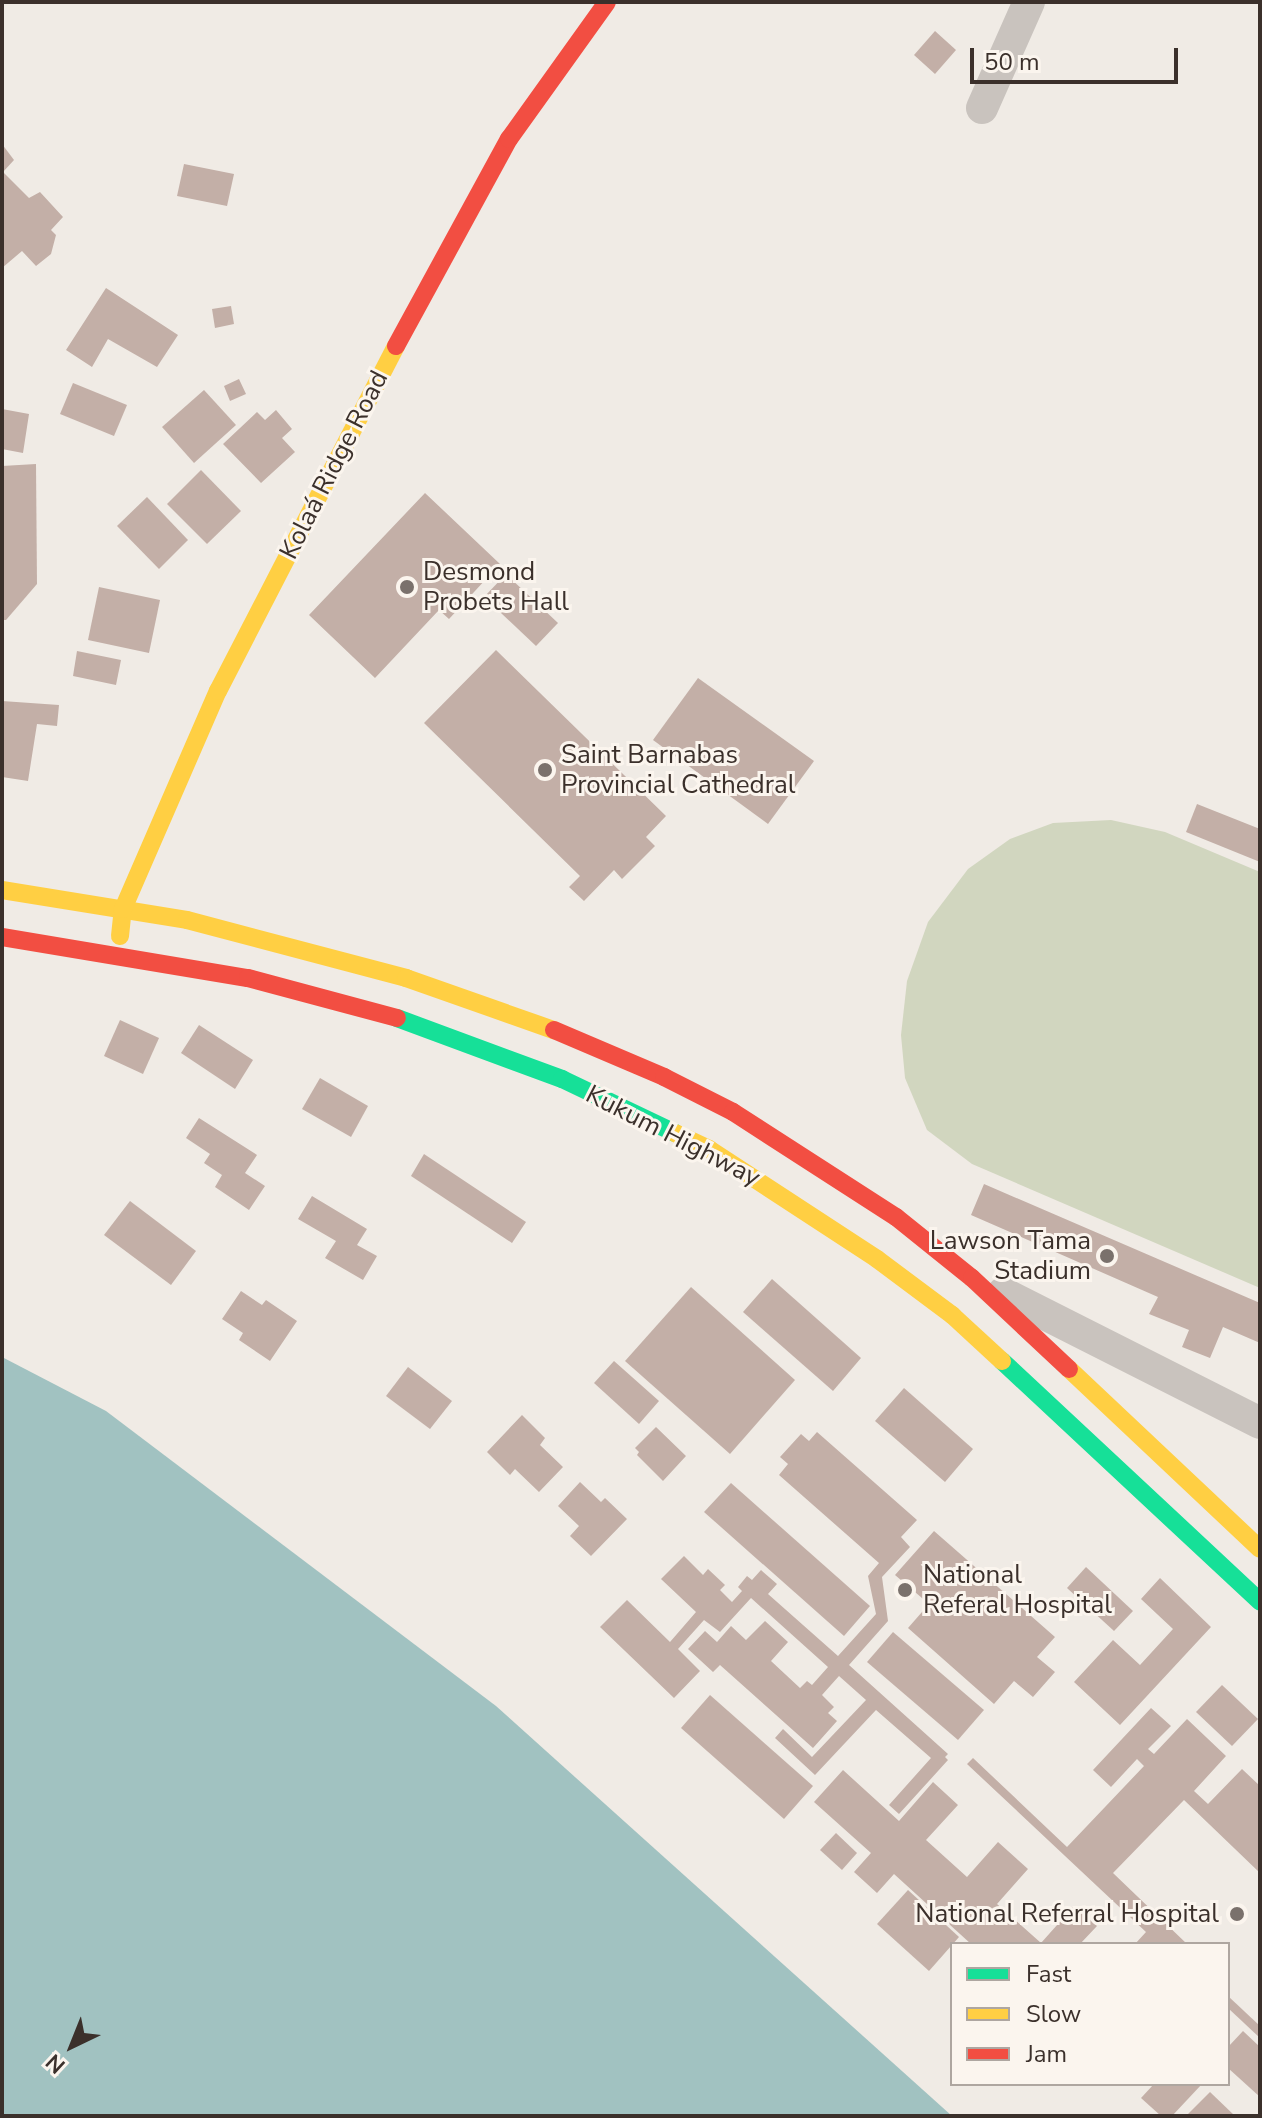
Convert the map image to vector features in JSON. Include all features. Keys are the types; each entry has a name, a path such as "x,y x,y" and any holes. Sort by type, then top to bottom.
{"main road":[{"name":"Kolaá Ridge Road","path":"118,955 123,909 218,691 354,424 509,139 607,2"},
{"name":"Kukum Highway","path":"2,890 187,920 406,978 578,1039 678,1084 799,1152 896,1217 972,1278 1260,1549"},
{"name":"Kukum Highway","path":"2,937 248,978 393,1017 562,1079 709,1149 865,1250 952,1315 1260,1602"}],"street":[{"path":"982,108 1029,2"},
{"path":"972,1278 1260,1423"}],"green space":[{"path":"1111,820 1165,832 1260,872 1260,1288 972,1164 927,1130 905,1078 901,1035 907,981 928,922 968,869 1010,839 1053,823"}],"water":[{"path":"2,1357 106,1411 496,1706 952,2116 2,2116"}],"building":[{"path":"935,31 956,50 935,74 914,55"},
{"path":"2,144 14,160 3,172 29,198 40,192 63,217 51,230 56,235 51,254 36,266 22,251 2,268"},
{"path":"184,164 234,174 227,206 177,196"},
{"path":"106,288 178,335 157,367 108,339 92,367 66,350"},
{"path":"231,306 234,324 215,328 212,309"},
{"path":"239,379 246,394 230,401 224,386"},
{"path":"73,383 127,405 114,436 60,414"},
{"path":"204,390 236,425 194,463 162,427"},
{"path":"2,409 29,414 23,453 2,449"},
{"path":"276,410 292,429 282,438 295,452 261,483 223,444 257,412 265,420"},
{"path":"36,464 37,584 6,620 2,620 2,466"},
{"path":"201,470 241,511 207,544 167,504"},
{"name":"Desmond Probets Hall","path":"425,493 500,564 449,619 439,610 375,678 309,615"},
{"path":"147,497 188,540 159,569 117,526"},
{"path":"506,574 558,623 536,646 484,597"},
{"path":"99,587 160,600 149,653 88,640"},
{"name":"Saint Barnabas Provincial Cathedral","path":"496,650 666,816 646,837 655,846 622,879 614,870 584,901 569,887 580,876 424,723"},
{"path":"77,651 121,660 116,685 73,676"},
{"path":"698,678 814,761 768,824 653,740"},
{"path":"2,701 59,705 57,726 37,724 28,781 2,777"},
{"path":"1197,804 1260,829 1260,862 1186,832"},
{"path":"120,1020 159,1038 143,1074 104,1056"},
{"path":"199,1025 253,1060 235,1089 181,1053"},
{"path":"320,1078 368,1106 351,1137 302,1109"},
{"path":"199,1118 257,1155 245,1173 265,1186 249,1210 215,1187 222,1175 204,1163 210,1154 186,1138"},
{"path":"424,1154 526,1222 512,1243 411,1176"},
{"name":"Lawson Tama Stadium","path":"984,1184 1260,1303 1260,1343 1223,1327 1210,1358 1182,1347 1189,1330 1149,1314 1158,1297 971,1215"},
{"path":"312,1196 367,1229 357,1245 377,1256 363,1280 325,1258 336,1241 298,1219"},
{"path":"130,1201 196,1251 171,1285 104,1235"},
{"path":"772,1279 861,1358 833,1391 743,1312"},
{"path":"691,1287 795,1380 730,1454 625,1361"},
{"path":"241,1291 262,1305 266,1300 297,1321 270,1361 239,1340 243,1333 222,1319"},
{"path":"614,1361 659,1401 639,1424 594,1383"},
{"path":"408,1367 452,1401 430,1429 386,1396"},
{"path":"904,1388 973,1449 945,1482 875,1421"},
{"path":"522,1415 545,1438 540,1445 563,1467 539,1492 515,1469 510,1475 487,1452"},
{"path":"656,1427 686,1456 663,1481 637,1455 639,1452 635,1448"},
{"path":"817,1432 917,1520 901,1537 910,1547 882,1577 888,1621 849,1665 948,1754 945,1757 948,1760 899,1814 889,1805 931,1758 876,1710 815,1775 775,1738 783,1729 812,1757 866,1700 839,1676 822,1695 834,1707 828,1713 837,1721 813,1748 720,1665 713,1672 688,1649 705,1631 717,1642 731,1626 746,1640 765,1621 788,1642 771,1661 800,1688 807,1681 812,1685 828,1667 751,1598 720,1632 704,1620 678,1649 700,1671 674,1698 600,1627 627,1600 670,1642 696,1612 661,1579 684,1556 703,1575 708,1569 725,1585 720,1590 732,1602 742,1591 738,1587 747,1576 752,1580 761,1570 777,1584 768,1594 838,1656 876,1614 868,1576 879,1563 779,1475 788,1464 780,1457 801,1434 809,1441"},
{"path":"580,1482 601,1502 605,1498 627,1519 591,1556 570,1536 579,1526 558,1506"},
{"path":"731,1483 870,1606 844,1636 704,1512"},
{"path":"934,1531 1055,1637 1037,1657 1055,1672 1033,1697 1014,1681 994,1704 908,1628 929,1604 895,1575"},
{"path":"1086,1567 1133,1611 1114,1631 1067,1588"},
{"path":"1160,1578 1211,1627 1120,1725 1074,1682 1113,1640 1140,1665 1173,1629 1141,1599"},
{"path":"893,1632 984,1710 958,1740 867,1662"},
{"path":"1222,1685 1258,1719 1232,1746 1196,1712"},
{"path":"710,1695 813,1786 784,1819 681,1728"},
{"path":"1151,1708 1171,1726 1148,1749 1154,1754 1187,1719 1226,1756 1194,1791 1208,1804 1242,1769 1260,1786 1260,1873 1184,1800 1113,1873 1185,1942 1137,1942 1146,1932 967,1764 973,1758 1067,1847 1144,1766 1137,1759 1111,1787 1093,1770"},
{"path":"843,1770 899,1821 933,1782 958,1805 926,1840 967,1877 998,1842 1028,1869 997,1904 1040,1942 969,1942 894,1874 877,1893 854,1872 871,1853 814,1802"},
{"path":"836,1833 857,1853 842,1870 820,1850"},
{"path":"908,1890 959,1937 950,1942 950,1947 929,1971 877,1924"},
{"path":"1074,1906 1097,1926 1082,1942 1042,1942"},
{"path":"1230,1998 1260,2026 1260,2038 1230,2010"},
{"path":"1243,2031 1260,2047 1260,2097 1230,2070 1230,2045"},
{"path":"1152,2086 1200,2086 1172,2116 1161,2116 1141,2098"},
{"path":"1210,2092 1235,2116 1186,2116"}],"traffic: fast":[{"path":"397,1018 562,1079 675,1133"},
{"path":"1002,1361 1260,1602"}],"traffic: slow":[{"path":"120,936 123,909 218,691 396,346"},
{"path":"2,890 187,920 406,978 554,1030"},
{"path":"675,1133 709,1149 877,1259 952,1315 1002,1361"},
{"path":"1069,1369 1260,1549"}],"traffic: jam":[{"path":"396,346 509,139 607,2"},
{"path":"2,937 248,978 397,1018"},
{"path":"554,1030 664,1077 733,1112 896,1217 972,1278 1069,1369"}],"place":[{"name":"Desmond Probets Hall","path":"407,587"},
{"name":"Saint Barnabas Provincial Cathedral","path":"545,770"},
{"name":"Lawson Tama Stadium","path":"1107,1256"},
{"name":"National Referal Hospital","path":"905,1590"},
{"name":"National Referral Hospital","path":"1237,1914"}]}
